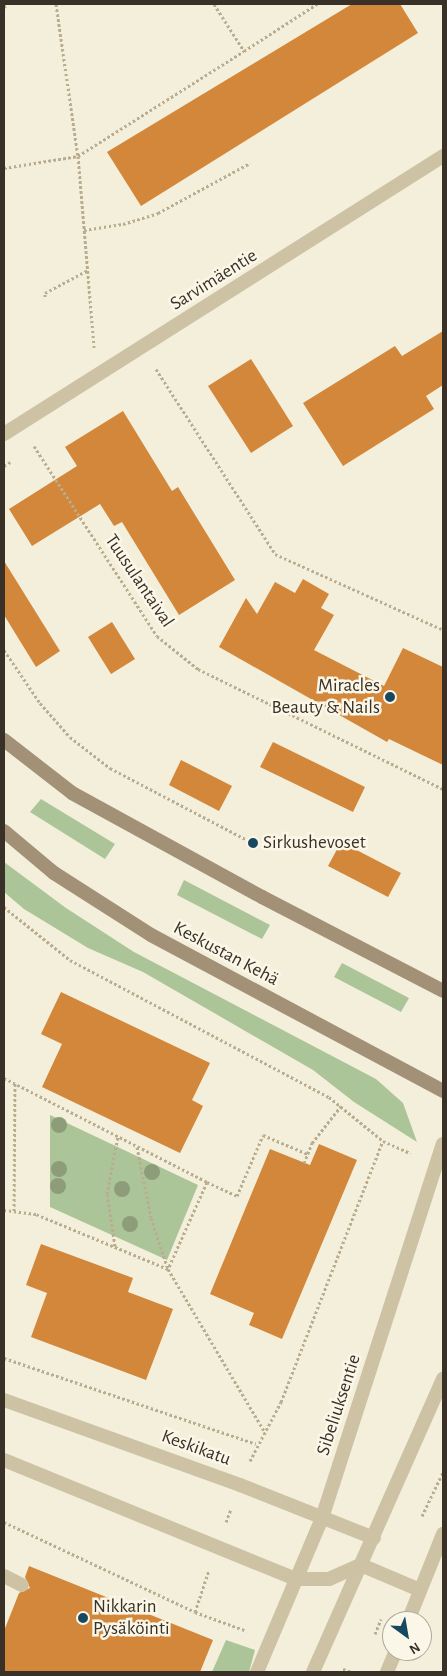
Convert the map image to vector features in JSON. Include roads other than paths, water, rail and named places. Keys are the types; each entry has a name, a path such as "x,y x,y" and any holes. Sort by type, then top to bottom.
{"main road":[{"path":"4,740 72,793 262,897 443,991"},
{"name":"Keskustan Kehä","path":"4,831 54,873 151,936 443,1091"}],"street":[{"name":"Sarvimäentie","path":"4,434 443,156"},
{"name":"Sibeliuksentie","path":"257,1672 322,1518 443,1144"},
{"path":"313,1672 374,1538 443,1378"},
{"name":"Keskikatu","path":"4,1400 240,1485 374,1538"},
{"path":"4,1460 218,1545 296,1579 329,1579 361,1565 420,1590"},
{"path":"412,1611 443,1534"},
{"path":"4,1576 22,1585"}],"place":[{"name":"Miracles Beauty & Nails","path":"390,697"},
{"name":"Sirkushevoset","path":"253,843"},
{"name":"Nikkarin Pysäköinti","path":"83,1618"}]}
